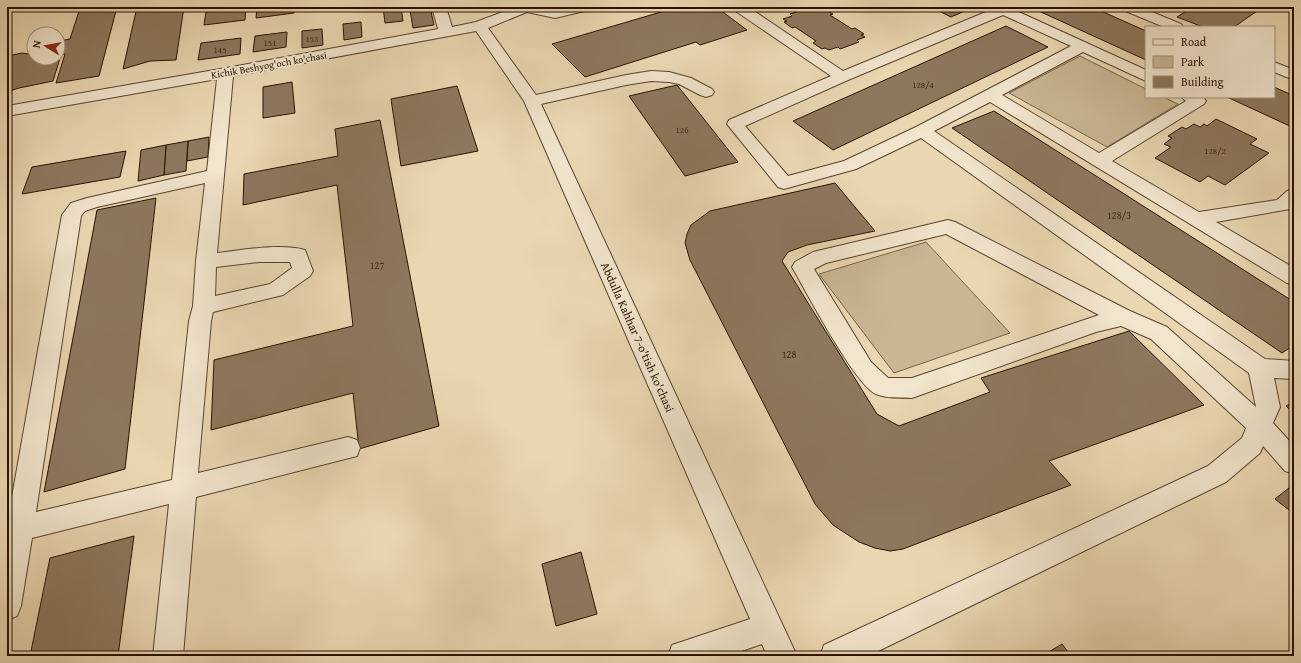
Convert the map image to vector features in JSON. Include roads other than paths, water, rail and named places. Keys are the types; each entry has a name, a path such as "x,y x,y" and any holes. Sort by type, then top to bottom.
{"street":[{"path":"439,7 446,33"},
{"path":"527,7 555,14 584,7"},
{"name":"Kichik Beshyog'och ko'chasi","path":"7,111 446,33 480,26 527,7"},
{"path":"739,7 842,77"},
{"path":"1128,7 1174,26"},
{"path":"1084,46 922,131 850,166 784,183 735,124 842,77 1003,10 1084,46 1145,76"},
{"name":"Abdulla Kahhar 7-o'tish ko'chasi","path":"480,26 532,101 782,656"},
{"path":"1275,67 1294,76"},
{"path":"168,656 200,321 204,306 206,260 226,73"},
{"path":"532,101 626,80 651,76 669,76 685,81 706,92"},
{"path":"990,95 1294,278"},
{"path":"1099,162 1198,101 1191,98"},
{"path":"922,131 1260,368 1294,370"},
{"path":"7,606 72,215 78,207 94,202 216,174"},
{"path":"1196,219 1283,205 1294,195"},
{"path":"1122,317 1092,325 912,388 882,387 863,368 802,267 820,257 948,227 1158,334 1260,426 1294,463"},
{"path":"204,306 276,290 303,271 298,255 206,260"},
{"path":"835,656 1217,474 1251,445 1268,407 1260,368"},
{"path":"19,529 348,448"},
{"path":"683,656 769,627"}]}
